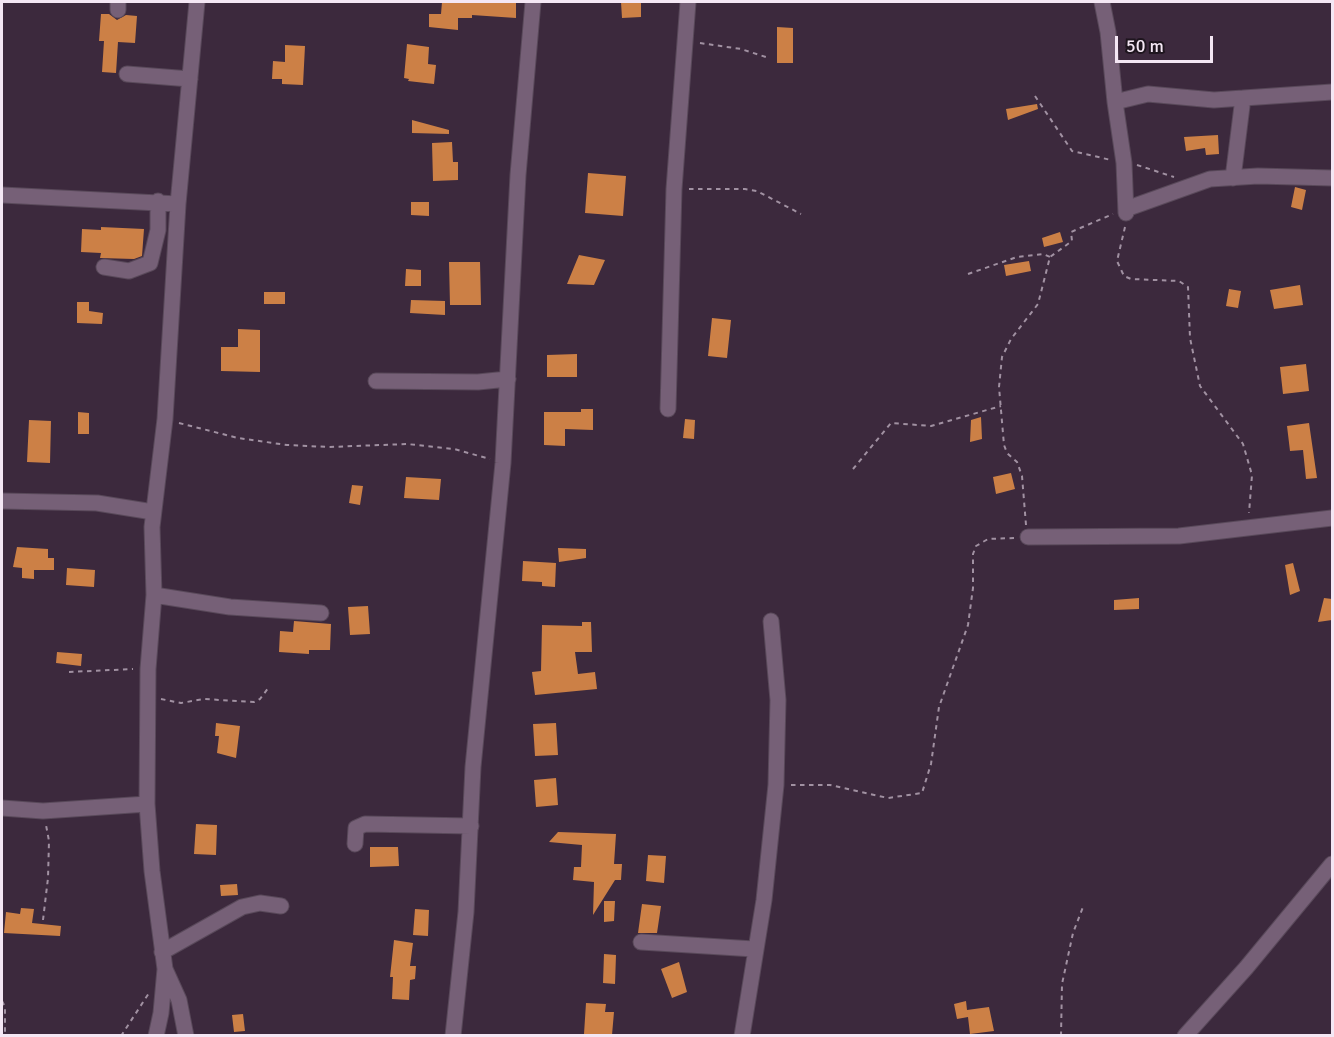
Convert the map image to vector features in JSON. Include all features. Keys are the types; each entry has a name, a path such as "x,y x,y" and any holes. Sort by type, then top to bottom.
{"street":[{"path":"186,1035 179,1000 165,969 152,871 147,804 148,669 154,595 153,512 165,419 178,204 197,2"},
{"path":"453,1035 466,912 473,767 503,463 518,175 533,2"},
{"path":"668,409 674,189 688,2"},
{"path":"1102,2 1108,32 1124,163 1126,210 1194,183 1258,176 1332,178"},
{"path":"126,74 190,79"},
{"path":"1115,102 1148,94 1214,100 1332,92"},
{"path":"1233,177 1243,98"},
{"path":"2,195 158,201 178,204"},
{"path":"104,267 129,271 150,263 158,230 158,201"},
{"path":"376,381 478,382 508,379"},
{"path":"2,501 97,503 153,512"},
{"path":"1028,537 1179,536 1332,519"},
{"path":"154,595 230,607 321,613"},
{"path":"742,1035 754,949 764,900 776,785 778,700 771,621"},
{"path":"2,808 43,811 147,804"},
{"path":"355,844 356,828 365,824 471,826"},
{"path":"1185,1035 1246,968 1332,864"},
{"path":"162,952 242,907 260,903 281,906"},
{"path":"641,942 754,949"},
{"path":"156,1035 161,1014 165,969"}],"path":[{"path":"686,40 741,49 769,58"},
{"path":"1035,96 1072,151 1144,166 1194,183"},
{"path":"674,189 745,189 767,195 801,214"},
{"path":"776,785 830,785 888,798 922,793 931,764 939,707 968,625 973,588 973,554 976,546 988,539 1028,537 1022,476 1017,462 1007,453 1004,445 1000,368 1002,357 1011,339 1038,304 1050,257 1072,241 1071,232 1126,210"},
{"path":"1126,210 1117,261 1121,273 1131,279 1179,281 1188,287 1190,338 1200,386 1236,433 1250,464 1253,484 1248,509 1251,527"},
{"path":"968,274 1017,257 1043,254 1050,257"},
{"path":"853,469 891,423 931,426 1001,406"},
{"path":"165,419 238,438 287,445 329,447 408,444 454,449 503,463"},
{"path":"69,672 148,669"},
{"path":"149,698 181,703 204,699 254,702 260,699 269,687"},
{"path":"43,811 49,841 43,920"},
{"path":"1061,1035 1062,984 1073,933 1083,907"},
{"path":"121,1035 148,994 163,986"},
{"path":"2,1001 5,1007 5,1035"}],"building":[{"path":"442,2 516,2 516,18 472,15 472,18 458,18 458,30 429,27 429,14 441,14"},
{"path":"621,2 641,2 641,17 622,18"},
{"path":"101,14 109,14 117,20 126,15 137,16 135,43 118,42 116,73 102,72 104,41 99,41"},
{"path":"777,27 793,28 793,63 777,63"},
{"path":"407,44 429,47 428,64 436,65 434,84 408,81 409,79 404,78"},
{"path":"285,45 305,46 303,85 282,84 282,79 272,79 273,61 285,62"},
{"path":"1037,104 1038,109 1008,120 1006,109"},
{"path":"412,120 449,130 449,134 412,133"},
{"path":"1218,135 1219,154 1206,155 1205,148 1186,151 1184,137"},
{"path":"452,142 453,162 458,162 458,180 433,181 432,143"},
{"path":"588,173 626,176 623,216 585,213"},
{"path":"1295,187 1306,190 1302,210 1291,207"},
{"path":"411,202 429,202 429,216 411,215"},
{"path":"101,227 144,229 142,256 134,259 100,258 101,253 81,252 82,229 101,230"},
{"path":"1060,232 1063,242 1044,247 1042,238"},
{"path":"579,255 605,260 594,285 567,284"},
{"path":"1029,261 1031,271 1006,276 1004,265"},
{"path":"449,262 480,262 481,305 450,305"},
{"path":"406,269 421,270 421,286 405,286"},
{"path":"1300,285 1303,305 1274,309 1270,290"},
{"path":"1229,289 1241,291 1238,308 1226,306"},
{"path":"264,292 285,292 285,304 264,304"},
{"path":"411,300 445,301 445,315 410,313"},
{"path":"77,302 89,302 89,311 103,313 102,324 77,323"},
{"path":"712,318 731,320 727,358 708,356"},
{"path":"238,329 260,330 260,372 221,371 221,347 238,347"},
{"path":"577,354 577,377 547,377 547,355"},
{"path":"1306,364 1309,391 1283,394 1280,367"},
{"path":"581,409 593,409 593,430 565,429 565,446 544,445 544,412 581,412"},
{"path":"78,412 89,413 89,434 78,434"},
{"path":"981,417 982,439 970,442 971,420"},
{"path":"685,419 695,420 694,439 683,438"},
{"path":"29,420 51,421 50,463 27,462"},
{"path":"1309,423 1317,478 1306,479 1303,450 1290,451 1287,426"},
{"path":"1011,473 1015,489 996,494 993,477"},
{"path":"406,477 441,479 439,500 404,498"},
{"path":"352,485 363,486 360,505 349,503"},
{"path":"17,547 48,549 48,558 54,558 54,570 34,570 34,579 22,578 22,568 13,567"},
{"path":"558,548 586,549 586,558 559,562"},
{"path":"523,561 556,563 555,587 542,586 542,582 522,581"},
{"path":"1293,563 1300,591 1290,595 1285,565"},
{"path":"67,568 95,570 94,587 66,585"},
{"path":"1139,598 1139,609 1114,610 1114,600"},
{"path":"1324,598 1332,599 1332,620 1318,622"},
{"path":"368,606 370,634 350,635 348,607"},
{"path":"294,621 331,624 330,650 309,650 309,654 279,652 280,631 293,632"},
{"path":"582,622 591,622 592,652 575,652 578,674 595,672 597,689 535,695 532,672 541,671 542,625 582,626"},
{"path":"57,652 82,654 81,666 56,663"},
{"path":"216,723 240,726 236,758 217,753 219,736 215,736"},
{"path":"556,723 558,755 535,756 533,724"},
{"path":"556,778 558,805 536,807 534,780"},
{"path":"196,824 217,825 216,855 194,854"},
{"path":"558,832 616,834 614,864 622,864 621,880 615,880 593,915 594,882 573,880 574,867 581,867 582,845 549,842"},
{"path":"370,847 398,847 399,866 370,867"},
{"path":"648,855 666,856 664,883 646,881"},
{"path":"237,884 238,895 221,896 220,885"},
{"path":"604,901 615,901 614,921 604,922"},
{"path":"642,904 661,906 657,933 638,933"},
{"path":"21,908 34,909 32,923 61,926 60,936 4,933 6,912 20,914"},
{"path":"415,909 429,910 428,936 413,935"},
{"path":"394,940 413,943 410,966 416,966 415,979 410,980 409,1000 392,999 393,977 390,977"},
{"path":"604,954 616,955 615,984 603,983"},
{"path":"679,962 687,992 672,998 661,969"},
{"path":"966,1001 967,1010 989,1007 994,1031 970,1034 968,1017 957,1019 954,1004"},
{"path":"586,1003 606,1004 605,1012 614,1012 612,1035 584,1034"},
{"path":"243,1014 245,1031 234,1032 232,1015"}]}
